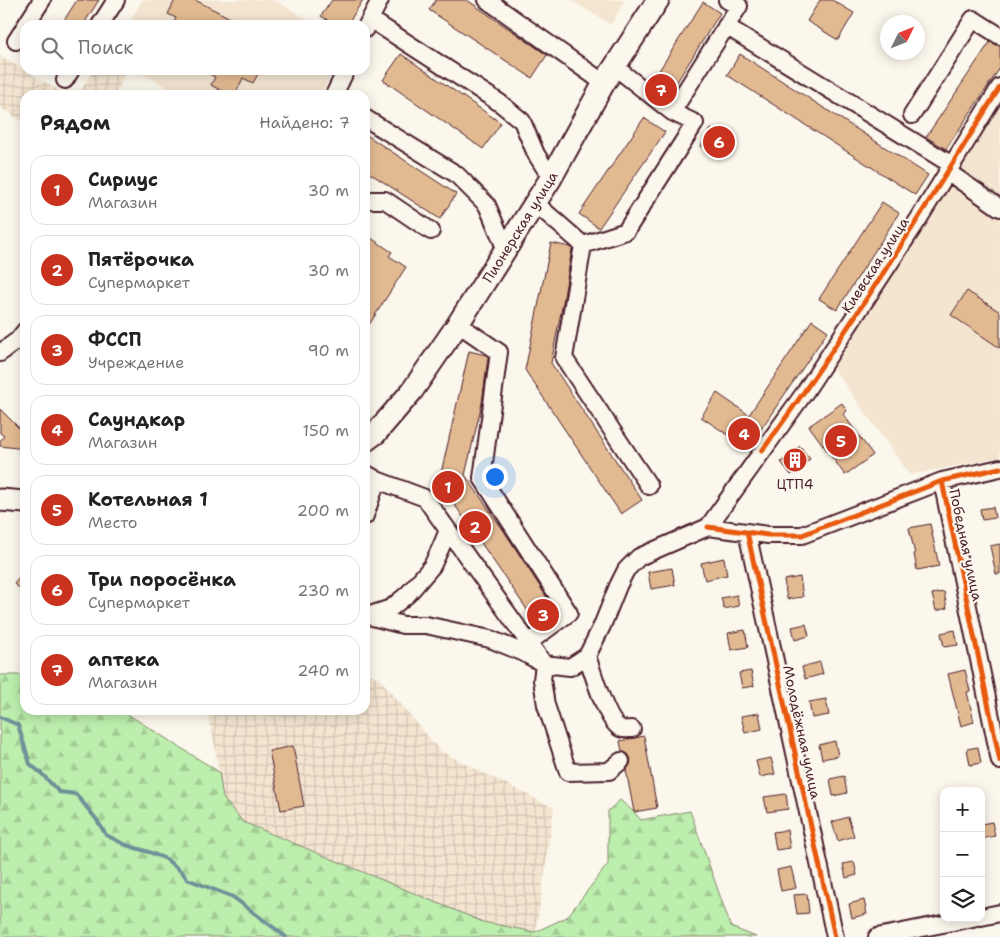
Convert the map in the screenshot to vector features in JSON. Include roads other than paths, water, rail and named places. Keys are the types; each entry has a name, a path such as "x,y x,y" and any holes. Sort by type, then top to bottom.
{"main road":[{"name":"Пионерская улица","path":"370,437 412,392 458,324 551,178 609,75 658,0"},
{"path":"0,500 20,502"}],"street":[{"path":"29,20 42,0"},
{"path":"103,20 116,0"},
{"path":"370,20 380,0"},
{"path":"487,0 609,75 672,112 695,123 626,231 583,245"},
{"path":"672,112 726,26 737,2"},
{"path":"912,115 973,19 1000,36"},
{"path":"370,25 500,102 522,121 536,154 551,178"},
{"path":"726,26 950,168 1000,208"},
{"path":"336,90 344,75"},
{"name":"Киевская улица","path":"708,527 805,392 918,220 1000,87"},
{"path":"370,121 456,174 487,205 506,250"},
{"path":"370,200 385,200 430,231"},
{"path":"535,203 583,245"},
{"path":"583,245 564,358 649,486"},
{"path":"458,324 499,352 482,478 569,613 528,643"},
{"path":"0,353 20,337"},
{"path":"370,617 403,625 426,625 490,639 522,652 544,664 570,667 587,656 626,570 640,557 708,527 768,535 802,535 942,481 1000,468"},
{"path":"371,477 425,498 544,664 542,680 546,706 568,772 615,766 625,778"},
{"name":"Победная улица","path":"942,481 1000,760"},
{"path":"370,615 391,608 408,594 432,566 448,530"},
{"name":"Молодёжная улица","path":"747,532 835,937"},
{"path":"587,656 612,722 621,729 632,729"},
{"path":"985,916 1000,913"},
{"path":"877,937 954,922"}],"waterway":[{"path":"0,717 18,725 30,764 59,792 76,794 97,820 106,835 126,845 166,859 183,873 187,879 233,897 286,937"}],"place":[{"name":"аптека","path":"661,90"},
{"name":"Три поросёнка","path":"719,142"},
{"name":"Саундкар","path":"744,434"},
{"name":"Котельная 1","path":"841,441"},
{"name":"ЦТП4","path":"795,460"},
{"name":"Сириус","path":"448,487"},
{"name":"Пятёрочка","path":"475,527"},
{"name":"ФССП","path":"543,615"}]}
